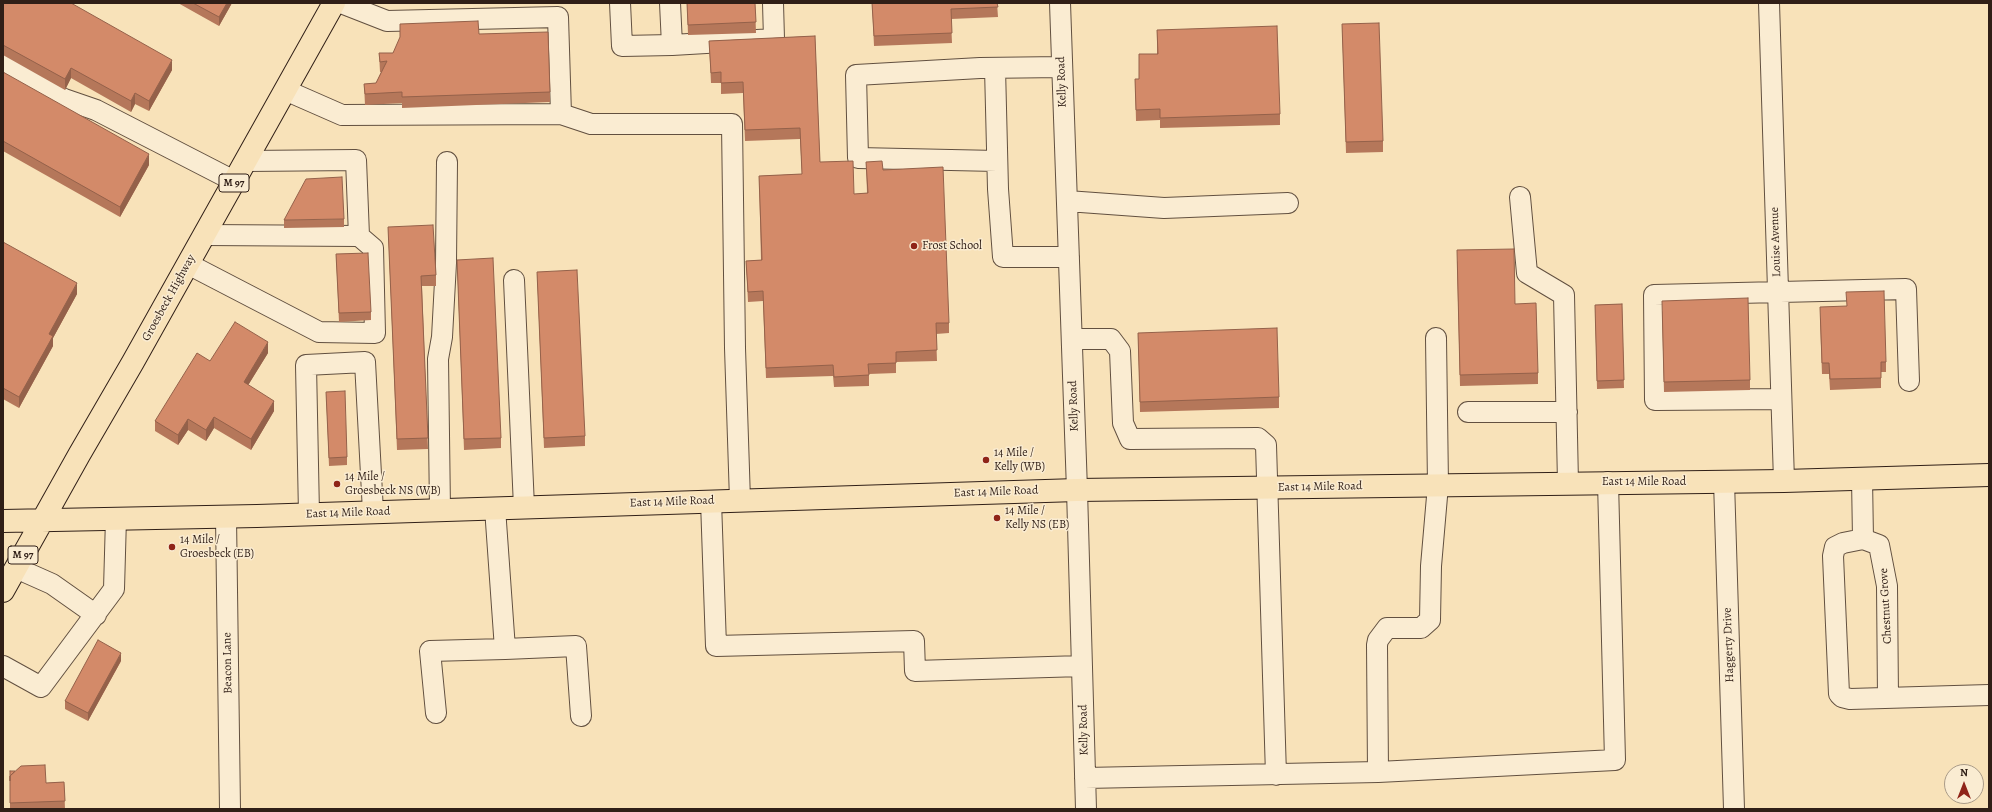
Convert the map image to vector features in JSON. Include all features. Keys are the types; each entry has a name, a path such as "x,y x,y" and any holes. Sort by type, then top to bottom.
{"main road":[{"name":"Groesbeck Highway","path":"3,591 205,235 334,3"},
{"name":"East 14 Mile Road","path":"3,522 1077,490 1608,482 1784,481 1989,475"}],"street":[{"path":"341,3 387,21 558,17 561,114"},
{"path":"620,3 622,46 672,45 774,39 773,3"},
{"path":"670,3 672,45"},
{"name":"Kelly Road","path":"1060,3 1077,490 1086,809"},
{"name":"Louise Avenue","path":"1769,3 1784,481"},
{"path":"3,64 64,99 96,110 234,181"},
{"path":"997,161 858,158 856,75 995,68 1062,67"},
{"path":"995,68 997,161 1003,257 1069,257"},
{"path":"285,90 342,115 561,114 591,124 732,124 740,500"},
{"path":"246,161 356,160 359,236"},
{"path":"440,510 438,359 442,337 446,263 446,162"},
{"path":"1520,197 1527,273 1564,295 1568,483"},
{"path":"1067,200 1164,208 1288,203"},
{"path":"188,264 319,332 375,333 373,248 359,236 205,235"},
{"path":"514,280 524,507"},
{"path":"1781,399 1655,400 1654,296 1906,288 1909,381"},
{"path":"1378,772 1377,645 1383,631 1387,628 1421,628 1430,620 1431,566 1438,485 1436,338"},
{"path":"1072,340 1112,339 1120,352 1123,423 1130,439 1258,438 1266,445 1276,775"},
{"path":"309,514 306,364 365,362 373,512"},
{"path":"1468,412 1567,412"},
{"path":"1862,478 1863,539 1843,543 1835,548 1833,556 1839,694 1842,697 1850,699 1989,694"},
{"name":"Haggerty Drive","path":"1724,481 1734,809"},
{"path":"1085,778 1378,772 1615,760 1608,482"},
{"path":"711,501 716,646 914,641 915,671 1082,666"},
{"path":"495,508 505,649"},
{"name":"Beacon Lane","path":"226,516 230,809"},
{"path":"3,666 41,688 114,590 116,518"},
{"name":"Chestnut Grove","path":"1863,539 1879,545 1887,586 1888,698"},
{"path":"16,568 52,584 96,614"},
{"path":"436,712 430,651 576,646 581,716"}],"building":[{"path":"3,3 71,3 172,60 149,101 135,93 131,101 71,68 65,79 3,45"},
{"path":"193,3 227,3 219,17"},
{"path":"687,3 755,3 756,22 688,25"},
{"path":"872,3 997,3 998,7 951,9 952,33 874,36"},
{"path":"478,21 479,34 548,32 550,92 402,97 402,92 365,94 364,84 376,83 387,61 380,62 379,53 393,53 400,37 400,24"},
{"path":"1379,23 1383,141 1346,142 1342,24"},
{"path":"1277,26 1280,114 1160,118 1160,109 1136,110 1135,79 1139,79 1139,54 1158,54 1157,30"},
{"path":"815,36 820,162 853,161 854,194 868,193 866,162 882,161 883,170 943,167 949,323 936,323 937,350 896,352 896,363 868,364 869,375 834,377 833,365 766,368 763,291 748,292 746,261 762,260 759,176 802,174 800,128 745,130 743,82 721,83 721,72 711,73 709,41"},
{"path":"3,72 149,154 120,207 3,141"},
{"path":"342,177 344,219 284,220 306,179"},
{"path":"433,225 436,275 421,276 428,438 397,439 388,227"},
{"path":"3,242 77,283 49,334 53,336 19,397 3,388"},
{"path":"1514,249 1515,304 1536,303 1538,373 1460,375 1457,250"},
{"path":"368,253 371,312 339,313 336,254"},
{"path":"493,258 501,438 464,439 457,260"},
{"path":"577,270 585,436 544,438 537,272"},
{"path":"1884,291 1886,362 1881,362 1881,378 1830,379 1829,363 1822,363 1820,307 1847,306 1846,292"},
{"path":"1748,298 1750,380 1664,382 1662,301"},
{"path":"1622,304 1624,380 1597,381 1595,305"},
{"path":"235,322 268,342 244,382 274,401 251,439 214,417 206,430 188,419 178,435 155,421 197,353 210,361"},
{"path":"1277,328 1279,397 1140,402 1138,333"},
{"path":"345,391 347,457 329,458 326,392"},
{"path":"98,640 121,653 88,713 65,701"},
{"path":"45,765 46,783 64,782 65,801 10,803 10,776 21,766"},
{"path":"10,771 15,771 10,776"}],"place":[{"name":"Frost School","path":"914,246"},
{"name":"14 Mile / Kelly (WB)","path":"986,460"},
{"name":"14 Mile / Groesbeck NS (WB)","path":"337,484"},
{"name":"14 Mile / Kelly NS (EB)","path":"997,518"},
{"name":"14 Mile / Groesbeck (EB)","path":"172,547"}]}
